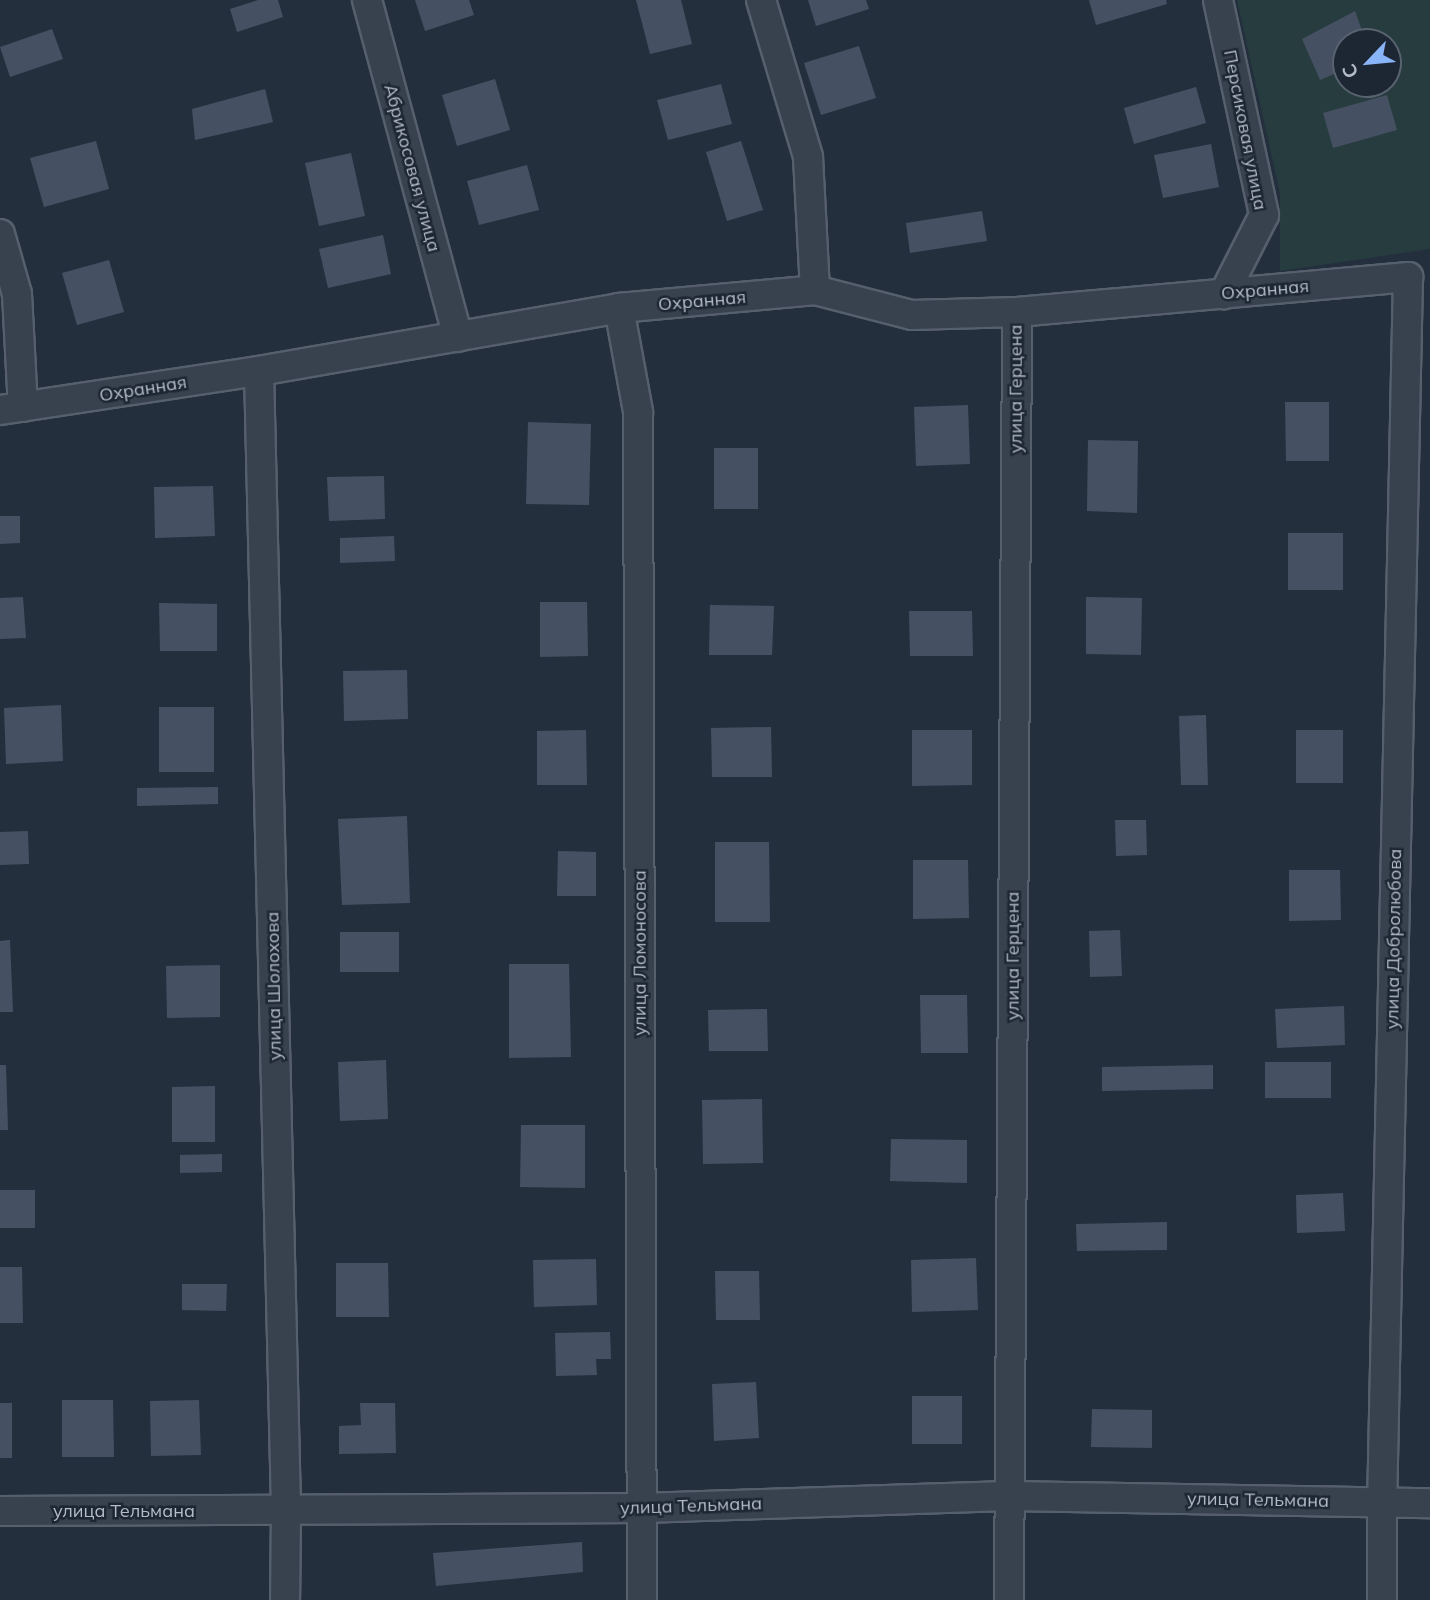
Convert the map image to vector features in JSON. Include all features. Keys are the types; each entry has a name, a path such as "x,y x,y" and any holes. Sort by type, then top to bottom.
{"street":[{"name":"Абрикосовая улица","path":"367,0 458,337"},
{"path":"761,0 808,157 815,290"},
{"name":"Персиковая улица","path":"1218,0 1264,215 1224,294"},
{"path":"0,234 17,294 11,408"},
{"name":"Охранная","path":"11,408 259,371 619,309 815,290 912,315 1017,312 1408,278"},
{"name":"улица Добролюбова","path":"1382,1600 1408,278"},
{"name":"улица Ломоносова","path":"619,309 638,412 642,1600"},
{"name":"улица Герцена","path":"1009,1600 1017,312"},
{"name":"улица Шолохова","path":"259,371 286,1511 285,1600"},
{"name":"улица Тельмана","path":"0,1511 642,1508 1009,1496 1430,1503"}],"green space":[{"path":"1237,0 1430,0 1430,249 1280,271 1280,193"}],"building":[{"path":"258,0 278,0 283,17 237,32 230,9"},
{"path":"415,0 469,0 474,15 425,31"},
{"path":"636,0 681,0 692,44 650,54"},
{"path":"808,0 866,0 869,9 816,26"},
{"path":"1089,0 1166,0 1167,4 1096,25"},
{"path":"1355,11 1361,28 1332,28 1332,75 1320,80 1302,39"},
{"path":"52,29 63,59 10,77 0,47"},
{"path":"859,46 876,98 821,115 804,63"},
{"path":"495,79 510,130 457,146 442,95"},
{"path":"721,84 732,124 668,140 657,100"},
{"path":"1196,87 1206,123 1134,144 1124,108"},
{"path":"265,89 273,122 195,140 192,109"},
{"path":"1376,98 1388,98 1397,130 1333,148 1323,113"},
{"path":"96,141 109,189 44,207 30,158"},
{"path":"741,141 763,210 727,221 706,152"},
{"path":"1211,144 1219,187 1163,198 1154,155"},
{"path":"351,153 365,216 319,226 305,163"},
{"path":"527,165 539,210 479,225 467,181"},
{"path":"982,211 987,241 910,253 906,223"},
{"path":"383,235 391,274 328,288 319,249"},
{"path":"109,260 124,312 77,325 62,273"},
{"path":"1285,402 1329,402 1329,461 1286,461"},
{"path":"968,405 970,464 916,466 914,407"},
{"path":"528,422 591,424 589,505 526,504"},
{"path":"1088,440 1138,441 1137,513 1087,511"},
{"path":"714,448 758,448 758,509 714,509"},
{"path":"384,476 385,519 329,521 327,477"},
{"path":"213,486 215,536 155,538 154,487"},
{"path":"0,516 20,516 20,543 0,544"},
{"path":"1288,533 1343,533 1343,590 1288,590"},
{"path":"394,536 395,561 340,563 340,538"},
{"path":"23,597 26,638 0,639 0,598"},
{"path":"1086,597 1142,598 1141,655 1086,654"},
{"path":"540,602 587,602 588,656 540,657"},
{"path":"159,603 217,604 217,651 160,651"},
{"path":"710,605 774,606 772,655 709,655"},
{"path":"909,611 972,611 973,656 910,656"},
{"path":"407,670 408,719 344,721 343,671"},
{"path":"61,705 63,761 6,764 4,708"},
{"path":"159,707 214,707 214,772 159,772"},
{"path":"1206,715 1208,785 1181,785 1179,716"},
{"path":"771,727 772,777 712,777 711,728"},
{"path":"586,730 587,785 537,785 537,731"},
{"path":"912,730 972,730 972,785 912,786"},
{"path":"1296,730 1343,730 1343,783 1296,783"},
{"path":"218,787 218,804 137,806 137,788"},
{"path":"407,816 410,903 342,905 338,819"},
{"path":"1115,820 1146,820 1147,855 1116,856"},
{"path":"28,831 29,864 0,865 0,832"},
{"path":"715,842 769,842 770,922 715,922"},
{"path":"558,851 596,852 596,896 557,896"},
{"path":"913,860 968,860 969,918 913,919"},
{"path":"1289,870 1340,870 1341,920 1289,921"},
{"path":"1120,930 1122,976 1090,977 1089,931"},
{"path":"340,932 399,932 399,972 340,972"},
{"path":"10,940 13,1012 0,1012 0,941"},
{"path":"509,964 569,964 571,1057 509,1058"},
{"path":"220,965 220,1017 167,1018 166,966"},
{"path":"920,995 967,995 968,1053 921,1053"},
{"path":"1344,1006 1345,1045 1277,1048 1275,1009"},
{"path":"767,1009 768,1051 709,1051 708,1010"},
{"path":"386,1060 388,1119 340,1121 338,1062"},
{"path":"1265,1062 1331,1062 1331,1098 1265,1098"},
{"path":"0,1065 6,1065 8,1130 0,1130"},
{"path":"1213,1065 1213,1089 1102,1091 1102,1067"},
{"path":"215,1086 215,1142 172,1142 172,1087"},
{"path":"762,1099 763,1163 703,1164 702,1100"},
{"path":"521,1125 585,1125 585,1188 520,1187"},
{"path":"891,1139 967,1140 967,1183 890,1181"},
{"path":"222,1154 222,1172 180,1173 180,1155"},
{"path":"0,1190 35,1190 35,1228 0,1228"},
{"path":"1343,1193 1345,1231 1297,1233 1296,1195"},
{"path":"1167,1222 1167,1250 1077,1251 1076,1224"},
{"path":"976,1258 978,1310 912,1312 911,1260"},
{"path":"596,1259 597,1305 534,1307 533,1260"},
{"path":"336,1263 388,1263 389,1317 336,1317"},
{"path":"0,1267 22,1267 23,1323 0,1323"},
{"path":"715,1271 759,1271 760,1320 716,1320"},
{"path":"182,1284 227,1284 226,1311 182,1310"},
{"path":"610,1332 611,1359 596,1359 597,1375 556,1376 555,1333"},
{"path":"756,1382 759,1438 714,1441 712,1384"},
{"path":"912,1396 962,1396 962,1444 912,1444"},
{"path":"62,1400 113,1400 114,1457 62,1457"},
{"path":"199,1400 201,1455 151,1456 150,1401"},
{"path":"0,1403 12,1403 12,1458 0,1458"},
{"path":"360,1403 395,1403 396,1453 339,1454 339,1426 361,1425"},
{"path":"1092,1409 1152,1410 1152,1448 1091,1447"},
{"path":"582,1542 583,1572 436,1586 433,1553"}]}
